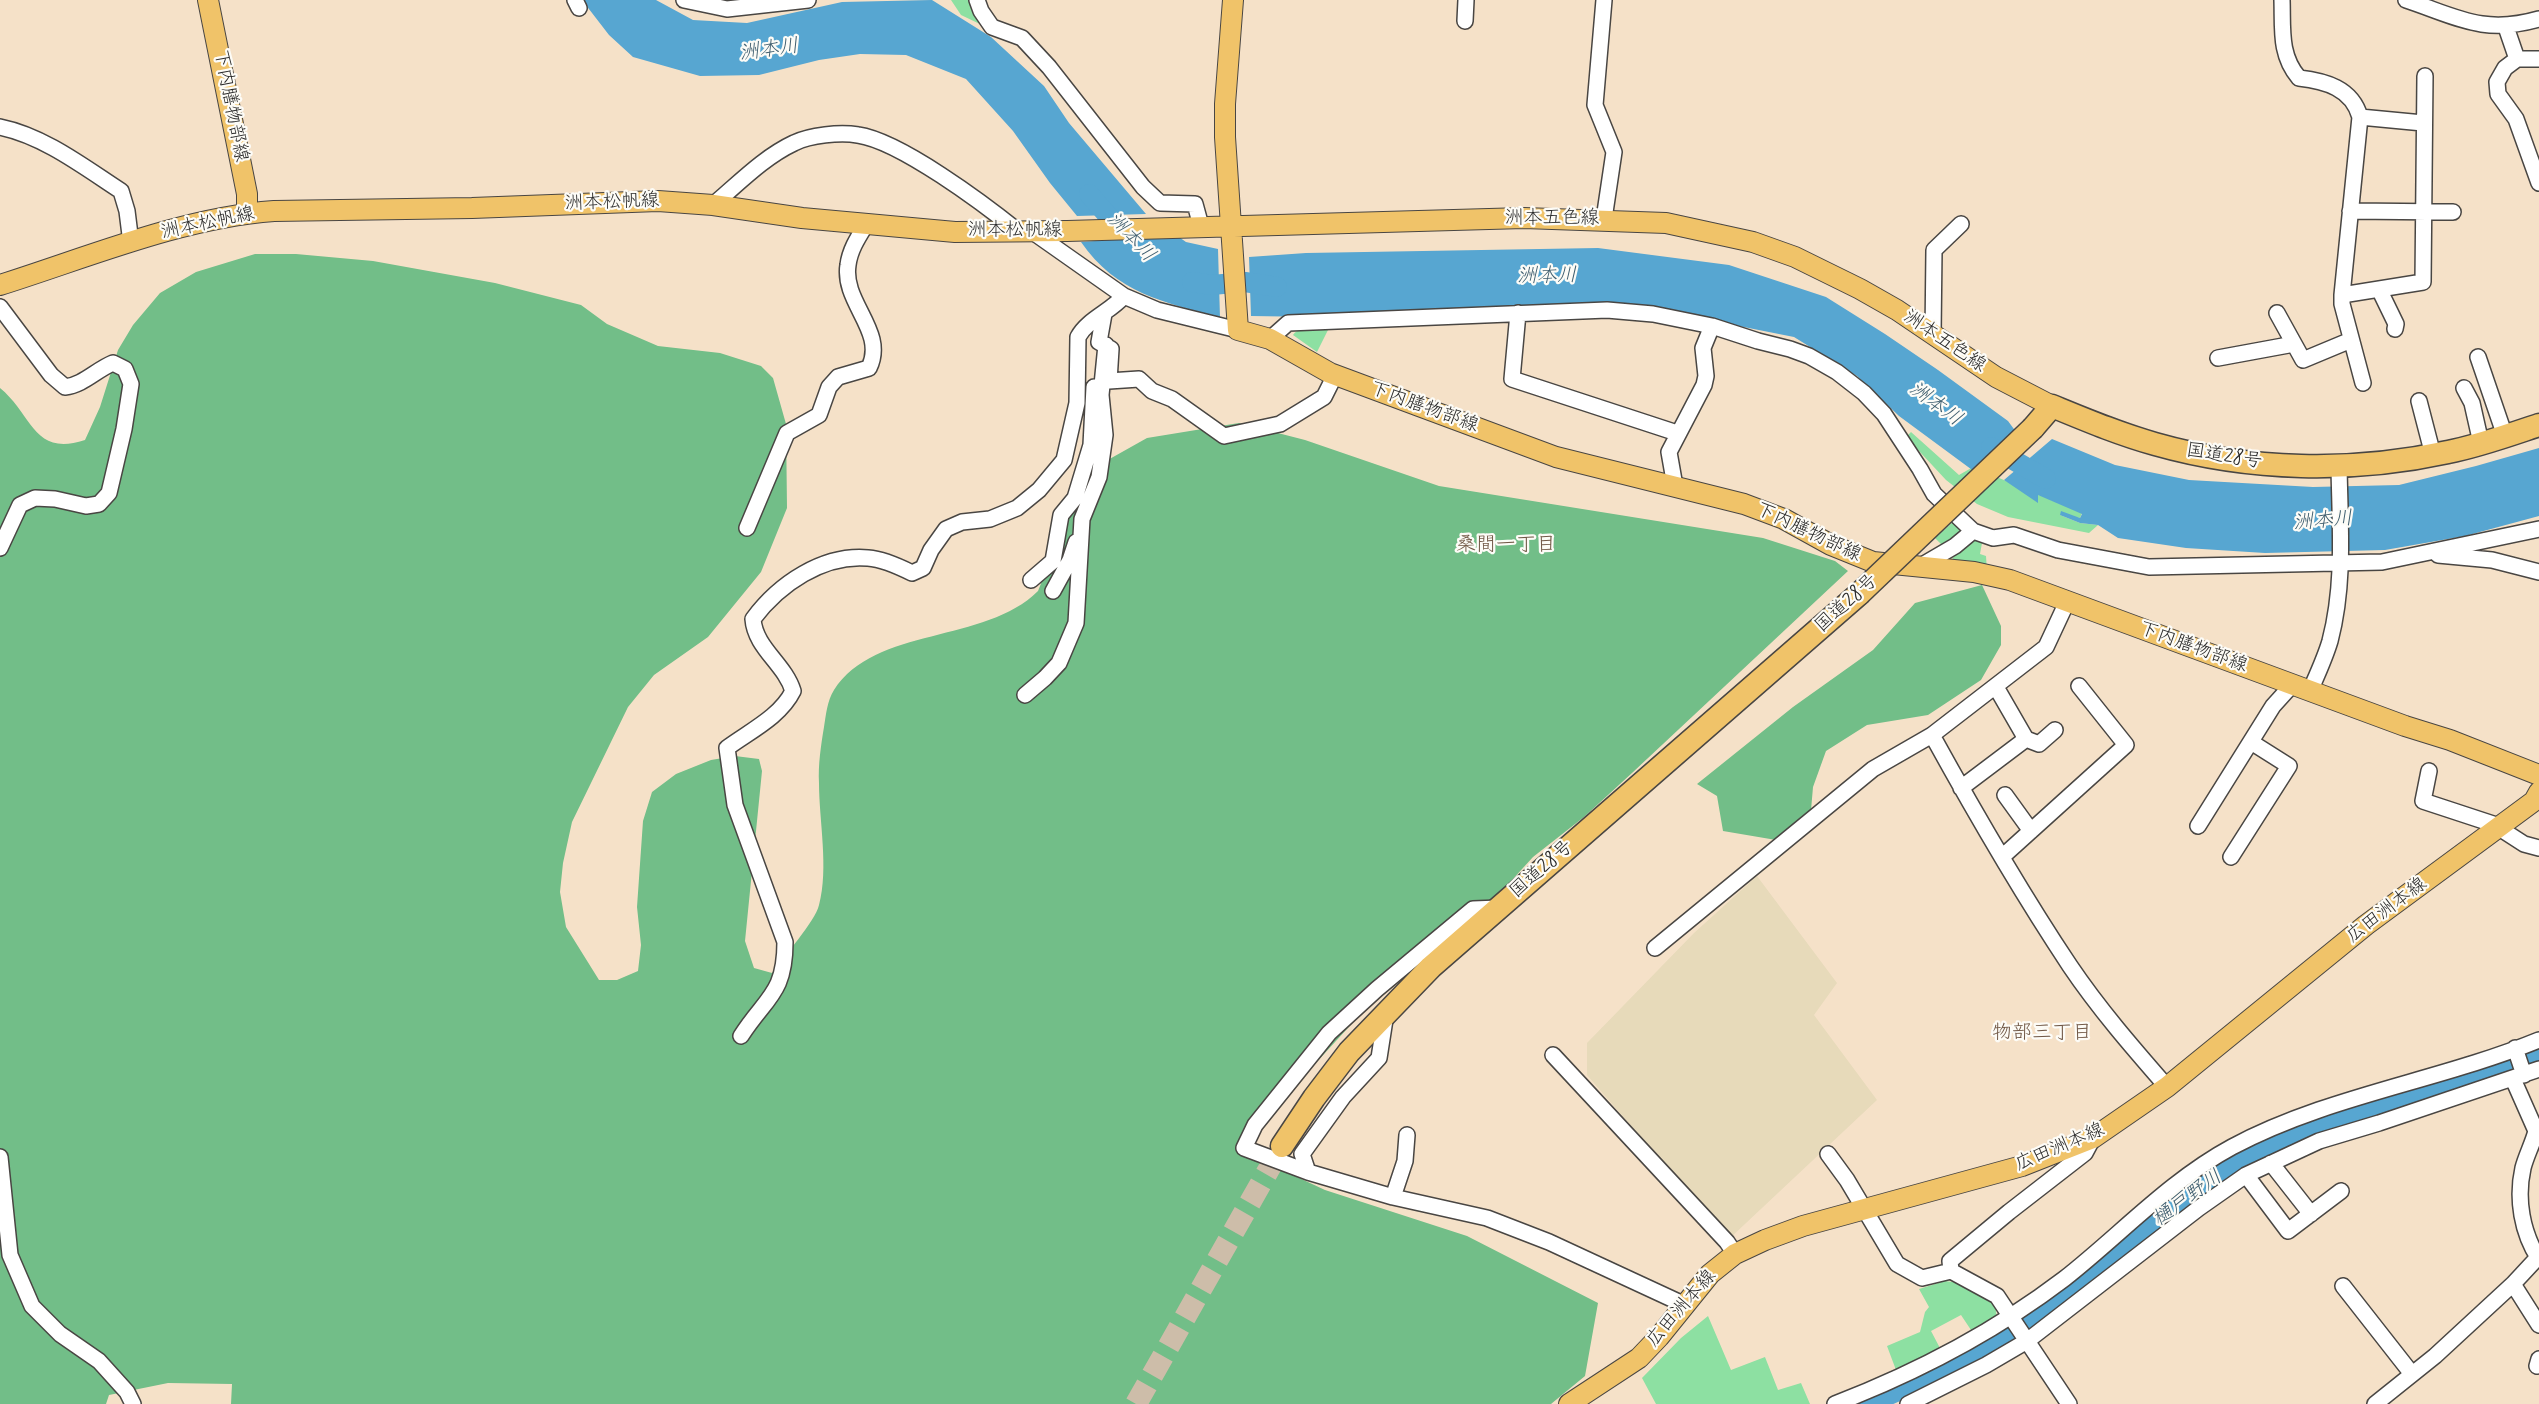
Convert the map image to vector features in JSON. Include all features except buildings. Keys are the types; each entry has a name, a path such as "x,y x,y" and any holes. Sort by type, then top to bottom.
{"highway":[{"name":"国道28号","path":"1282,1146 1314,1098 1349,1052 1386,1011 1431,967 1859,594 2033,428 2052,406 2112,431 2204,456 2275,465 2339,466 2433,455 2481,443 2539,425"}],"main road":[{"name":"下内膳物部線","path":"208,0 247,194 247,213"},
{"path":"1233,0 1225,104 1237,326"},
{"name":"洲本松帆線","path":"0,285 195,223 247,213 302,210 472,208 658,201 713,205 802,218 867,223 918,230 1026,232 1192,226 1233,235"},
{"name":"洲本五色線","path":"1233,235 1524,218 1604,219 1666,223 1695,228 1753,242 1795,257 1860,289 1996,377 2052,406"},
{"name":"下内膳物部線","path":"1237,326 1270,339 1335,375 1556,456 1744,504 1784,520 1831,545 1873,562 1974,572 2010,580 2301,688 2450,740 2539,775"},
{"name":"広田洲本線","path":"1569,1404 1639,1358 1659,1337 1710,1274 1735,1254 1765,1240 1803,1226 2022,1166 2093,1138 2167,1087 2366,926 2534,801 2539,792"}],"street":[{"path":"684,0 727,9 808,0"},
{"path":"977,0 981,11 992,27 1022,38 1049,67 1143,187 1160,203 1195,204 1192,226"},
{"path":"1465,21 1466,0"},
{"path":"1604,0 1595,105 1614,152 1604,219"},
{"path":"2282,0 2283,51 2290,67 2299,78 2321,80 2339,88 2357,106 2360,117 2342,304 2363,383"},
{"path":"2406,0 2475,24 2506,27 2539,20"},
{"path":"2506,27 2517,59"},
{"path":"2539,59 2517,59 2505,68 2498,82 2498,94 2516,119 2539,183"},
{"path":"2342,295 2423,282 2424,76"},
{"path":"2360,117 2423,123"},
{"path":"0,126 12,129 51,147 121,191 127,211 131,243"},
{"path":"713,205 774,154 796,142 857,134 878,140 916,160 1124,296 1157,310 1237,326"},
{"path":"2350,211 2453,212"},
{"path":"747,528 787,433 818,415 829,387 838,377 869,368 875,356 875,345 851,289 847,267 853,246 867,223"},
{"path":"1933,335 1934,250 1961,224"},
{"path":"2379,289 2396,324 2395,329"},
{"path":"741,1036 776,991 785,958 785,942 735,805 727,748 778,712 787,703 793,691 790,681 754,633 753,619 781,588 803,572 840,560 869,558 912,572 923,568 931,550 946,529 962,522 990,519 1017,508 1039,490 1064,460 1076,403 1078,337 1083,328 1104,314 1124,296"},
{"path":"0,307 51,375 65,387 75,386 99,369 113,364 125,369 131,384 124,429 109,494 99,504 86,506 55,499 35,498 20,505 0,548"},
{"path":"1270,339 1288,323 1607,310 1654,314 1712,326 1809,356 1837,372 1864,393 1884,414 1934,494 1973,532 1993,538 2014,536 2058,550 2149,567 2341,560 2382,562 2539,529"},
{"path":"1518,313 1512,379 1677,433"},
{"path":"2277,313 2303,360 2351,340"},
{"path":"1053,590 1070,560 1082,520 1099,477 1105,435 1101,395 1104,314"},
{"path":"1675,486 1669,452 1677,433 1704,385 1706,376 1703,348 1712,326"},
{"path":"1102,343 1112,349 1109,381 1139,379 1152,391 1172,399 1224,436 1280,424 1324,397 1335,375"},
{"path":"1031,580 1053,561 1061,516 1075,498 1090,446 1091,410 1102,343"},
{"path":"2218,358 2294,344"},
{"path":"2478,357 2505,436"},
{"path":"2464,388 2472,403 2481,443"},
{"path":"2419,401 2433,455"},
{"path":"2198,826 2274,706 2301,688 2330,642 2338,598 2341,560 2339,466"},
{"path":"1025,695 1059,663 1076,617 1082,520"},
{"path":"1919,567 1955,546 1973,532"},
{"path":"2424,553 2492,560 2539,572"},
{"path":"1656,948 1872,769 1932,735 2046,647 2067,602"},
{"path":"1055,645 1076,617"},
{"path":"2002,857 2126,745 2079,686"},
{"path":"1996,687 2026,739 2039,744 2056,730"},
{"path":"1932,735 2002,857 2071,967 2129,1043 2167,1087"},
{"path":"1961,788 2026,739"},
{"path":"2231,857 2288,766 2251,742"},
{"path":"2430,771 2423,801 2498,828 2524,844 2539,848"},
{"path":"2005,795 2031,831"},
{"path":"1499,908 1473,909 1376,989 1329,1033 1255,1125 1244,1148 1308,1172 1393,1197 1487,1218 1549,1242 1685,1305"},
{"path":"1308,1172 1302,1154 1343,1097 1379,1058 1386,1011"},
{"path":"1835,1404 1961,1348 1993,1329 2064,1278 2202,1166 2231,1148 2266,1131 2334,1104 2491,1059 2514,1048 2539,1040"},
{"path":"2375,1404 2412,1374 2513,1284 2539,1258 2525,1233 2520,1189 2523,1168 2536,1131 2519,1077 2514,1048"},
{"path":"1553,1055 1727,1242 1735,1254"},
{"path":"1908,1404 1986,1365 2027,1341 2198,1208 2246,1175 2318,1141 2539,1069"},
{"path":"1393,1197 1405,1161 1407,1135"},
{"path":"1951,1271 1950,1261 2085,1153 2093,1138"},
{"path":"1828,1154 1866,1210 1896,1264 1922,1278 1951,1271 1997,1296 2069,1404"},
{"path":"0,1157 10,1255 32,1306 60,1334 99,1361 127,1392 133,1404"},
{"path":"2271,1163 2311,1214"},
{"path":"2246,1175 2288,1231 2341,1191"},
{"path":"2513,1284 2539,1325"},
{"path":"2343,1286 2412,1374"}],"shaded area":[{"path":"1757,876 1837,983 1814,1015 1877,1100 1729,1239 1587,1075 1587,1043 1694,933"}],"green space":[{"path":"951,0 971,0 984,26 961,15"},
{"path":"255,254 296,254 373,261 495,283 581,305 607,324 658,346 720,353 761,366 773,378 786,424 787,508 761,572 708,637 654,675 628,707 572,822 563,863 560,892 566,927 599,980 617,980 638,971 641,945 637,907 643,821 652,792 676,774 711,760 735,756 759,759 762,771 745,941 754,968 772,973 812,921 819,905 822,891 823,860 819,762 827,708 834,690 852,670 876,655 903,645 990,620 1016,608 1038,591 1082,482 1106,461 1147,438 1239,423 1305,440 1439,486 1763,538 1835,561 1848,571 1584,817 1533,857 1512,880 1500,901 1472,928 1379,994 1237,1149 1325,1190 1467,1236 1598,1303 1585,1376 1551,1404 231,1404 232,1384 168,1383 109,1395 106,1404 0,1404 0,388 11,399 35,431 44,438 54,443 68,444 85,440 100,407 118,350 133,325 160,293 196,272"},
{"path":"1305,328 1329,328 1317,352 1293,335"},
{"path":"1911,432 1959,475 1973,467 2082,513 2080,518 2060,515 2080,523 2098,525 2089,533 2008,517 1977,504 1946,480 1906,437"},
{"path":"1963,513 1975,522 1947,550 1935,538"},
{"path":"1972,535 1982,543 1980,554 1986,556 1987,571 1951,562 1955,553"},
{"path":"1982,585 2001,626 2001,645 1981,680 1928,715 1867,725 1826,751 1813,787 1810,822 1782,841 1723,831 1717,796 1697,784 1793,707 1873,650 1915,603"},
{"path":"1945,1281 1960,1283 1995,1302 1997,1320 1973,1333 1961,1315 1931,1331 1941,1350 1896,1370 1887,1346 1920,1332 1925,1312 1929,1307 1919,1289"},
{"path":"1708,1316 1731,1370 1765,1357 1778,1390 1801,1383 1810,1404 1656,1404 1642,1378 1681,1338"}],"water":[{"path":"582,0 656,0 693,20 747,23 842,2 932,0 991,37 1044,86 1069,123 1146,214 1077,216 1050,183 1013,131 966,79 906,55 860,54 819,60 759,75 700,76 633,57 609,35"},
{"path":"1176,235 1186,242 1218,249 1220,318 1180,307 1143,293 1126,284 1095,259 1081,242"},
{"path":"1598,248 1729,265 1826,297 1938,370 2008,421 2019,436 1979,475 1899,416 1857,376 1794,337 1643,307 1382,318 1251,316 1249,257 1306,253"},
{"path":"2052,439 2115,465 2189,480 2313,487 2399,485 2539,448 2539,516 2465,536 2385,550 2265,553 2186,548 2118,538 2098,525 2080,523 2060,515 2061,511 2080,518 2082,514 2038,495 2038,503 2004,480"}],"waterway":[{"name":"洲本川","path":"1089,194 1129,240"},
{"name":"洲本川","path":"1192,282 1212,285 1245,282 1277,287"},
{"name":"洲本川","path":"1991,447 2046,479"},
{"name":"樋戸野川","path":"1868,1404 1940,1373 2038,1316 2079,1286 2160,1217 2223,1173 2275,1145 2327,1121 2473,1080 2539,1056"}],"tunnel":[{"path":"1136,1404 1282,1146"}],"district":[{"name":"桑間一丁目","path":"1506,546"},
{"name":"物部三丁目","path":"2042,1034"}]}
